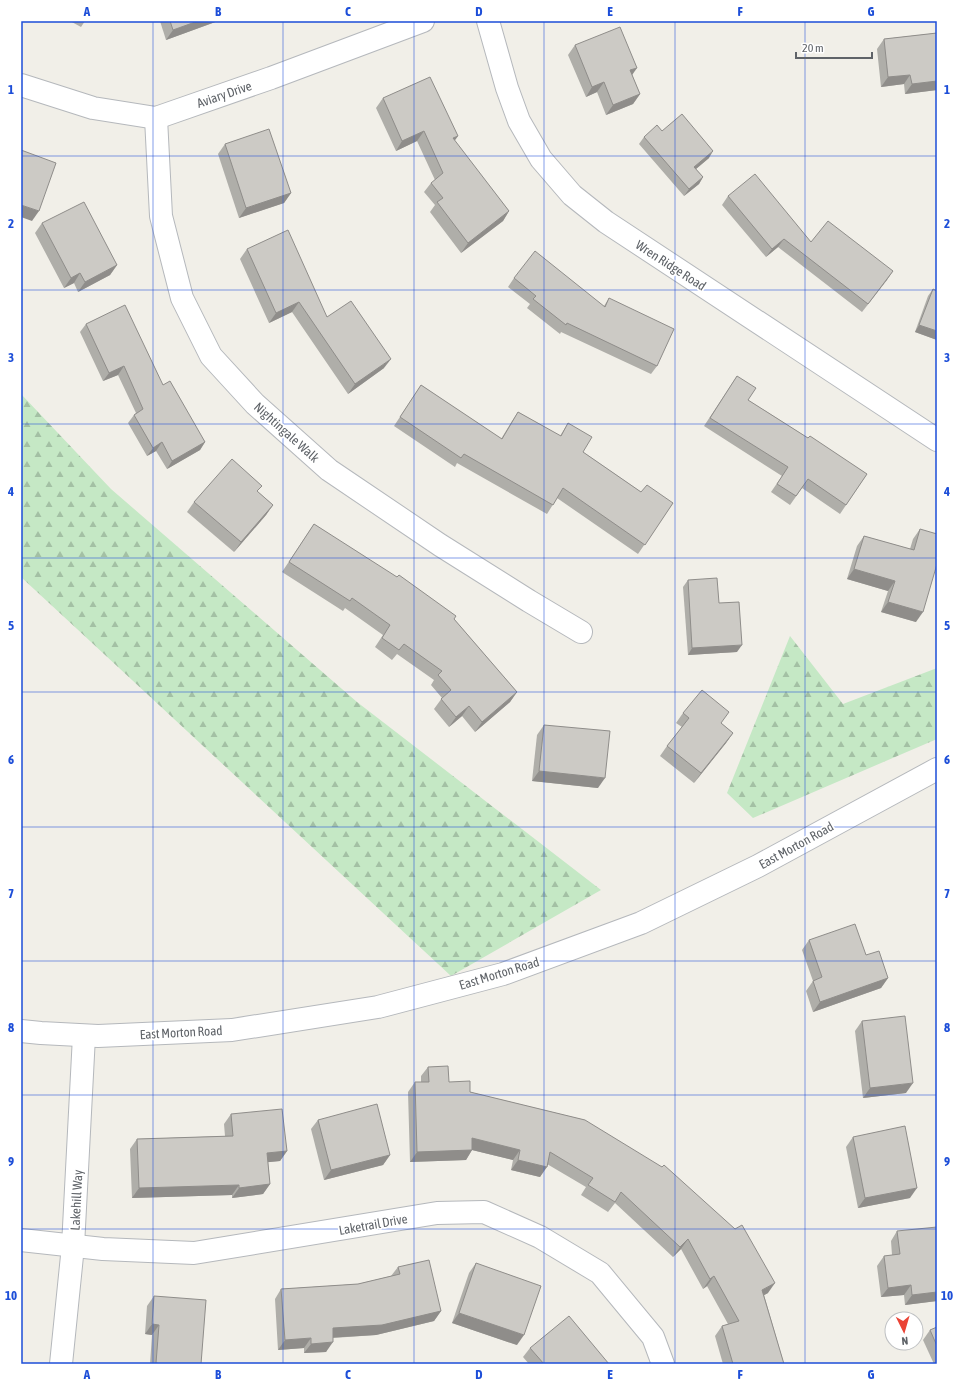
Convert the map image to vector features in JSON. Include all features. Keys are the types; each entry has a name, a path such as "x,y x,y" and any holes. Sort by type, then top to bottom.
{"street":[{"name":"Aviary Drive","path":"21,85 92,108 156,118 271,78 423,21"},
{"name":"Wren Ridge Road","path":"488,21 507,88 519,121 541,159 572,195 606,222 937,440"},
{"name":"Nightingale Walk","path":"156,118 161,216 182,298 211,356 255,404 329,470 440,545 581,632"},
{"name":"East Morton Road","path":"21,1031 42,1034 98,1036 232,1030 378,1006 503,974 641,922 758,866 933,777"},
{"name":"Lakehill Way","path":"61,1364 73,1246 84,1036"},
{"name":"Laketrail Drive","path":"21,1240 103,1249 194,1253 437,1213 484,1212 540,1237 600,1273 653,1337 664,1364"}],"green space":[{"path":"21,394 111,489 357,702 601,890 451,976 21,577"},
{"path":"790,636 843,704 937,668 937,739 753,818 727,793"}],"building":[{"path":"170,21 198,21 173,30"},
{"path":"620,27 637,68 630,70 640,94 613,105 604,82 592,87 575,45"},
{"path":"937,33 937,81 912,84 910,75 888,77 884,39"},
{"path":"430,77 458,136 453,138 509,211 468,243 437,202 443,198 431,183 443,173 424,131 402,141 383,98"},
{"path":"682,114 713,151 694,167 703,177 689,189 644,137 657,125 662,131"},
{"path":"269,129 291,193 246,208 225,144"},
{"path":"21,150 56,163 39,211 21,205"},
{"path":"755,174 811,242 828,221 893,271 868,304 784,239 772,249 728,196"},
{"path":"84,202 117,265 85,282 80,273 71,278 42,223"},
{"path":"288,230 327,317 351,301 391,359 355,384 299,302 276,313 247,249"},
{"path":"535,251 605,307 609,298 674,329 657,366 567,323 566,325 533,299 536,296 514,278"},
{"path":"933,289 937,291 937,331 919,325"},
{"path":"125,305 163,385 170,381 205,442 172,461 162,442 153,448 134,415 143,409 124,366 109,373 86,324"},
{"path":"737,376 756,388 748,400 808,438 810,436 867,474 846,505 808,479 796,496 777,484 788,467 710,418"},
{"path":"421,385 502,439 518,412 561,436 568,423 592,437 583,452 641,492 647,485 673,503 645,545 563,488 553,505 464,454 461,458 400,417"},
{"path":"232,459 262,486 257,491 273,505 241,542 194,502"},
{"path":"314,524 397,577 399,575 456,616 454,619 517,692 482,722 469,706 456,717 441,699 451,690 438,675 442,671 404,644 399,650 382,638 390,625 352,598 350,601 289,562"},
{"path":"920,529 937,534 937,564 923,612 888,602 895,581 854,569 864,536 914,550"},
{"path":"717,578 719,603 739,602 742,645 692,648 688,580"},
{"path":"702,690 729,712 721,723 733,733 701,773 667,746 689,718 683,713"},
{"path":"544,725 610,731 605,778 539,771"},
{"path":"855,924 866,955 879,951 888,978 820,1002 813,981 822,977 809,940"},
{"path":"905,1016 913,1083 870,1088 862,1021"},
{"path":"448,1066 449,1082 470,1081 470,1092 585,1120 662,1167 664,1165 735,1229 742,1225 775,1283 762,1290 784,1364 733,1364 722,1326 739,1321 714,1276 710,1279 688,1239 680,1247 621,1192 615,1202 588,1185 593,1178 550,1152 547,1167 518,1160 520,1150 472,1138 472,1150 417,1152 415,1082 429,1082 428,1067"},
{"path":"377,1104 390,1155 331,1170 318,1120"},
{"path":"282,1109 287,1151 267,1153 270,1184 239,1188 239,1185 139,1188 137,1139 233,1136 231,1114"},
{"path":"905,1126 917,1188 865,1198 853,1137"},
{"path":"937,1227 937,1292 912,1295 911,1285 888,1288 884,1256 900,1254 897,1231"},
{"path":"429,1260 441,1311 382,1325 333,1328 333,1342 311,1344 311,1338 285,1340 281,1289 358,1284 400,1274 398,1267"},
{"path":"476,1263 541,1286 524,1335 459,1313"},
{"path":"154,1296 206,1300 201,1364 156,1363 159,1325 152,1324"},
{"path":"569,1316 609,1364 544,1364 530,1348"},
{"path":"937,1327 937,1346 930,1330"}]}
